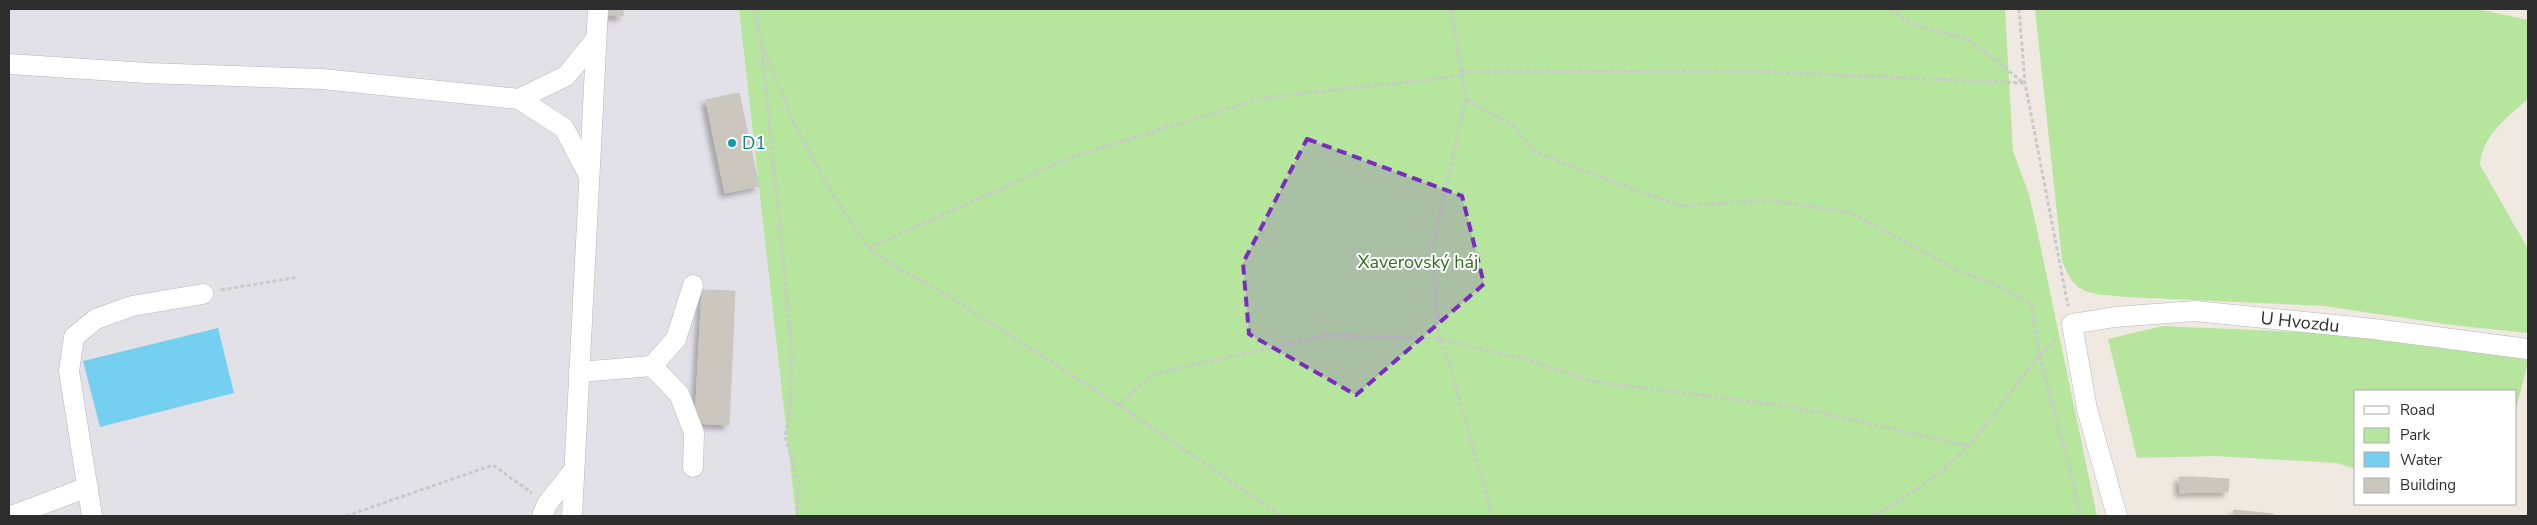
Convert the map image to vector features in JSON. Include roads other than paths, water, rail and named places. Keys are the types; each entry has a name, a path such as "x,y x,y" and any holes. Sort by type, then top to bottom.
{"lane":[{"path":"572,516 598,9"},
{"path":"519,99 566,76 596,38"},
{"path":"9,64 147,73 322,80 519,99 564,128 590,178"},
{"path":"580,372 652,366 676,339 694,285"},
{"path":"92,516 69,371 74,337 96,319 132,306 203,294"},
{"name":"U Hvozdu","path":"2117,516 2087,409 2072,324 2115,317 2195,311 2374,329 2528,349"},
{"path":"652,366 679,394 694,433 693,467"},
{"path":"545,510 574,470"},
{"path":"11,516 88,487"}],"water":[{"path":"218,328 234,393 100,427 83,361"}],"place":[{"name":"D1","path":"732,143"}],"park label":[{"name":"Xaverovský háj","path":"1418,262"}]}
